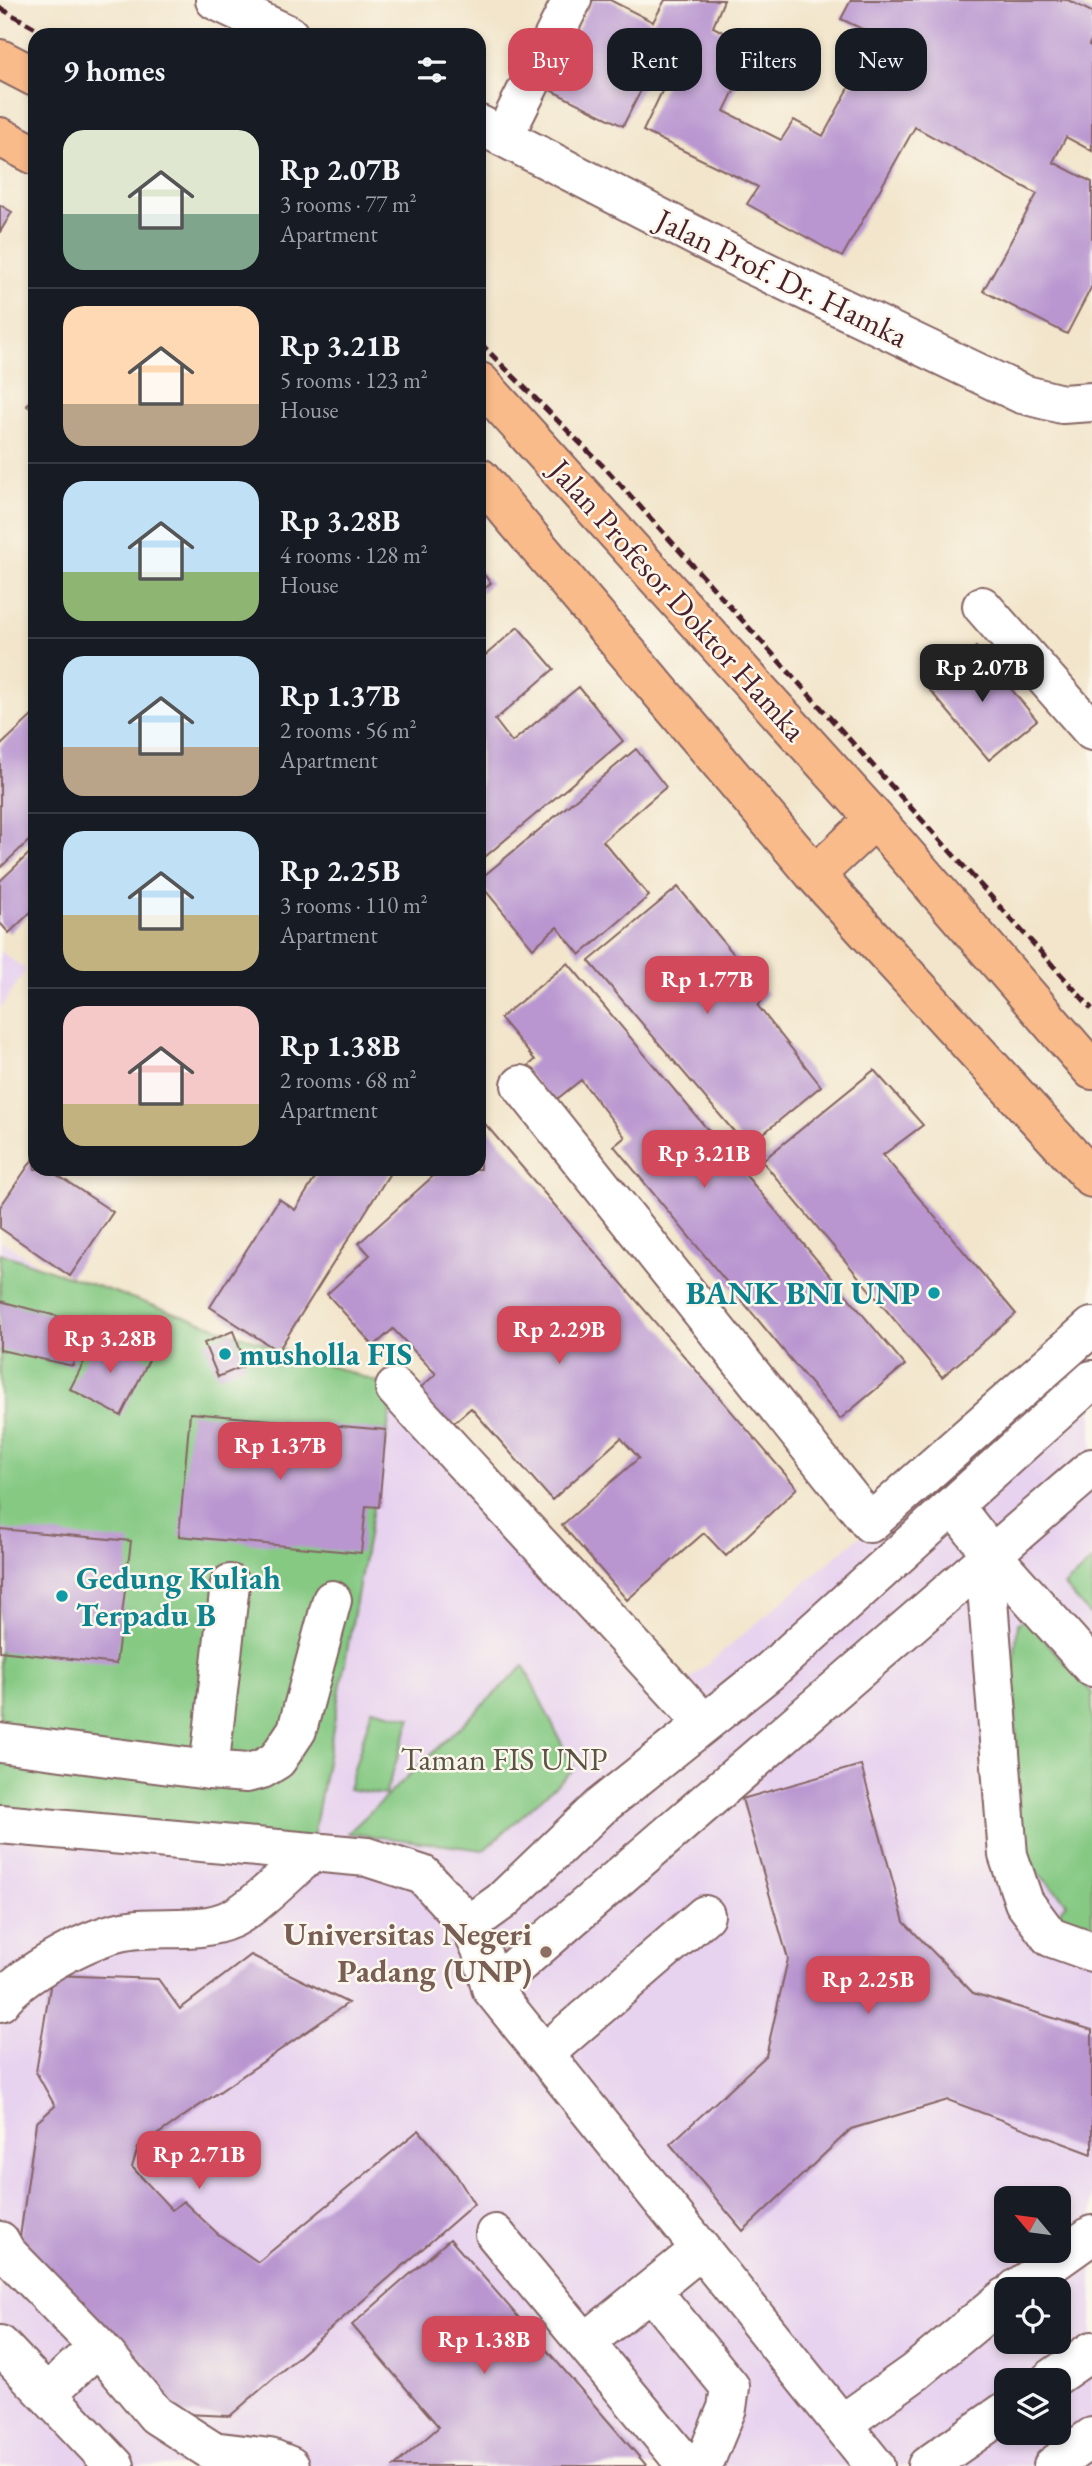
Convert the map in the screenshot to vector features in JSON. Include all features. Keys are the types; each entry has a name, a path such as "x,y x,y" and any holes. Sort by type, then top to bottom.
{"highway":[{"path":"0,60 28,74"},
{"path":"0,137 28,151"},
{"name":"Jalan Profesor Doktor Hamka","path":"486,389 875,819 1092,1070"},
{"path":"486,485 815,875 1092,1178"},
{"path":"815,875 875,819"}],"street":[{"path":"215,0 274,28"},
{"path":"492,131 572,0"},
{"name":"Jalan Prof. Dr. Hamka","path":"492,131 748,263 1022,394 1062,404 1092,402"},
{"path":"982,606 1092,731"},
{"path":"521,1085 870,1523 1092,1327"},
{"path":"469,1925 502,1901 600,1807 770,1671 1092,1380"},
{"path":"396,1388 704,1723"},
{"path":"491,1988 1092,1468"},
{"path":"953,1505 988,1559 1092,1667"},
{"path":"988,1559 1008,1855 1024,1902 1051,1937 1092,1952"},
{"path":"209,1770 230,1584"},
{"path":"0,1743 209,1770 255,1771 277,1760 297,1730 332,1600"},
{"path":"0,1824 277,1847 310,1854 367,1857 423,1875 469,1925 481,1949 491,1988 875,2466"},
{"path":"0,2002 7,1992 51,1960 120,1932 179,1929 231,1919 310,1854"},
{"path":"544,2054 705,1915"},
{"path":"495,2234 687,2466"},
{"path":"1033,2277 1092,2235"},
{"path":"0,2241 6,2252 98,2346 156,2415 202,2446 232,2456 270,2458 290,2466"},
{"path":"586,2342 701,2250"},
{"path":"651,2290 730,2387 727,2407 703,2466"},
{"path":"842,2424 915,2372 994,2307"},
{"path":"0,2345 116,2466"},
{"path":"47,2393 98,2346"},
{"path":"1067,2368 1092,2351"},
{"path":"927,2466 994,2419"},
{"path":"1053,2466 1092,2437"}],"shaded area":[{"path":"0,951 26,970 0,1009"},
{"name":"Universitas Negeri Padang (UNP)","path":"0,1240 170,1349 339,1404 405,1415 659,1705 1092,1341 1092,2466 0,2466"}],"green space":[{"path":"0,1253 395,1388 310,1854 0,1826"},
{"path":"1092,1561 1092,1617 1064,1586"},
{"path":"1025,1618 1092,1693 1092,1945 1053,1918 1067,1903 1029,1863 1020,1865 1014,1662 1018,1623"},
{"name":"Taman FIS UNP","path":"524,1666 574,1769 484,1850 348,1833"},
{"path":"372,1709 411,1718 385,1795 348,1789"}],"building":[{"path":"593,0 610,0 653,22 665,0 724,0 713,27 716,28 716,91 734,91 724,111 781,140 794,120 823,136 847,91 927,91 927,28 860,28 841,19 851,0 1068,0 1092,12 1092,39 1089,45 1092,47 1092,151 1066,137 1053,162 1092,182 1092,286 1067,334 983,291 1037,194 915,127 842,257 747,204 758,187 643,131 662,91 702,91 702,28 607,28 607,91 641,91 623,126 552,91 593,91 593,28 578,28"},
{"path":"0,205 12,212 0,232"},
{"path":"518,627 554,669 495,720 512,742 579,687 623,741 486,856 486,655"},
{"path":"976,647 1037,720 989,760 928,688"},
{"path":"28,720 28,842 0,868 0,746"},
{"path":"636,749 666,787 603,841 649,896 580,955 557,927 533,948 486,891 486,874"},
{"path":"28,855 28,915 9,933 0,923 0,881"},
{"path":"678,887 767,994 758,1006 821,1086 747,1147 589,961"},
{"path":"568,963 905,1365 840,1419 614,1146 625,1137 581,1080 552,1103 525,1069 535,1060 500,1018"},
{"path":"874,1070 923,1125 883,1155 1016,1314 942,1377 762,1161"},
{"path":"486,1125 797,1488 726,1556 704,1533 627,1600 562,1525 639,1458 621,1438 552,1500 471,1408 443,1432 411,1396 436,1374 393,1329 374,1346 327,1294 370,1255 359,1243 433,1176 486,1176"},
{"path":"28,1166 28,1176 59,1176 113,1212 70,1276 0,1228 0,1207"},
{"path":"317,1176 388,1176 278,1351 210,1307 279,1199 295,1210"},
{"path":"0,1301 79,1322 73,1366 0,1350"},
{"name":"musholla FIS","path":"233,1331 246,1365 218,1377 204,1343"},
{"path":"99,1333 149,1360 121,1416 70,1389"},
{"path":"190,1413 386,1430 379,1507 366,1506 361,1553 179,1536"},
{"name":"Gedung Kuliah Terpadu B","path":"0,1529 131,1541 116,1664 0,1651"},
{"path":"861,1765 904,1922 973,1993 1092,2030 1092,2154 948,2100 851,2129 743,2231 670,2144 766,2056 788,1959 742,1799"},
{"path":"251,1955 348,2003 138,2148 132,2167 172,2210 183,2201 218,2234 258,2262 419,2130 455,2173 474,2204 230,2416 162,2413 54,2294 20,2237 36,2123 55,2106 36,2072 52,1975 158,1979 180,2009"},
{"path":"450,2239 647,2466 394,2466 439,2427 352,2325"}],"railway":[{"path":"0,8 36,28"},
{"path":"486,349 608,471 1092,1009"}],"place":[{"name":"BANK BNI UNP","path":"934,1293"},
{"name":"musholla FIS","path":"225,1354"},
{"name":"Gedung Kuliah Terpadu B","path":"62,1596"},
{"name":"Universitas Negeri Padang (UNP)","path":"546,1952"}]}
